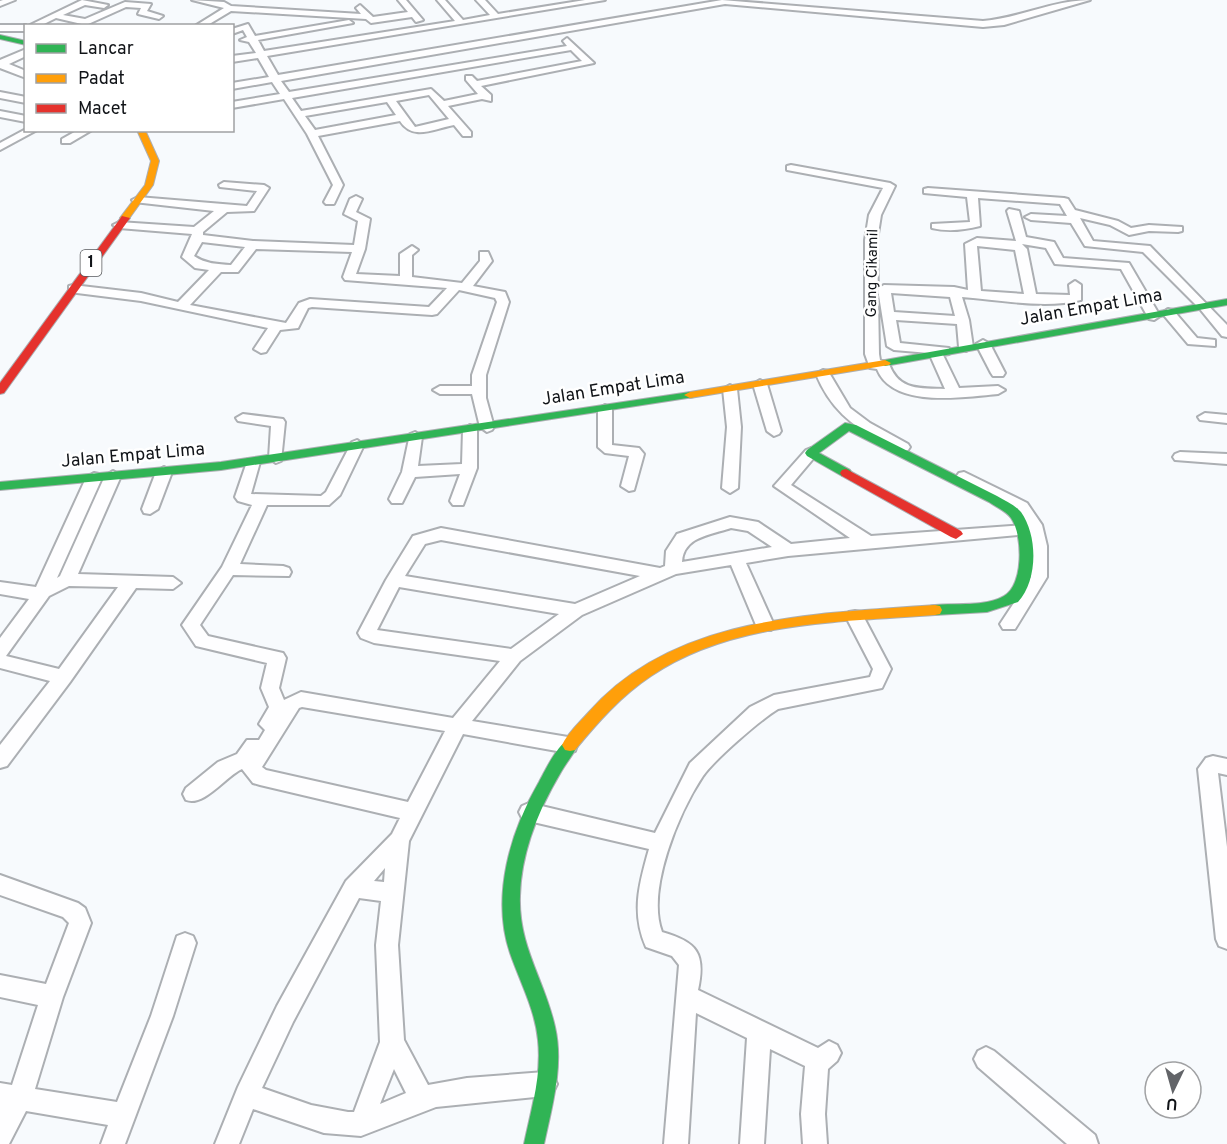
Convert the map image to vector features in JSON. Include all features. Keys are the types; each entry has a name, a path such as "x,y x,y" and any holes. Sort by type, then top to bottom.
{"main road":[{"path":"0,38 24,43"},
{"name":"1","path":"0,391 6,372 73,289 151,180 155,161 142,132"},
{"name":"Jalan Empat Lima","path":"0,486 253,462 470,430 879,365 966,347 1227,302"},
{"path":"539,1140 550,1056 548,1033 542,1009 522,966 513,923 513,894 529,812 568,745 623,686 649,668 685,651 765,625 1008,602 1022,587 1027,556 1024,530 1015,513 852,428 845,427 812,453 956,534"}],"street":[{"path":"0,4 11,0"},
{"path":"187,0 369,19"},
{"path":"402,0 425,28"},
{"path":"441,0 461,23"},
{"path":"480,0 496,17"},
{"path":"474,84 589,63 574,47 518,0"},
{"path":"234,86 273,76 441,47 544,22 600,0"},
{"path":"644,13 704,0"},
{"path":"769,0 983,24 1004,22 1086,0"},
{"path":"234,59 496,17 544,22 644,13 736,1 980,19 1000,17 1059,0"},
{"path":"36,24 84,2 104,5"},
{"path":"53,15 86,22 125,4 145,2 148,6 141,12 159,16"},
{"path":"202,24 227,4"},
{"path":"360,8 369,19"},
{"path":"234,42 413,14"},
{"path":"234,31 254,19"},
{"path":"245,26 304,30"},
{"path":"245,26 273,76 315,137 338,185 330,202"},
{"path":"0,28 24,28"},
{"path":"441,47 487,97 442,104"},
{"path":"234,105 574,47"},
{"path":"1,63 24,51"},
{"path":"1,63 24,74"},
{"path":"417,74 467,134"},
{"path":"234,79 273,76"},
{"path":"8,79 24,81"},
{"path":"300,114 431,92"},
{"path":"0,95 24,100"},
{"path":"389,99 410,128 414,130 456,121"},
{"path":"0,114 24,119"},
{"path":"315,137 403,117"},
{"path":"0,147 28,132"},
{"path":"66,141 83,132"},
{"path":"0,136 16,139"},
{"name":"Gang Cikamil","path":"791,168 889,184 889,189 875,215 871,240 872,354 879,365"},
{"path":"138,200 250,209 264,188 224,185"},
{"path":"928,191 1059,199 1067,203 1092,245 1146,249 1204,306 1227,333"},
{"path":"936,226 976,224 972,194"},
{"path":"356,199 350,214 364,219 365,225 349,277 461,286 504,297 480,366 478,390 487,427"},
{"path":"224,208 197,235 188,257 199,265 234,269 253,245"},
{"path":"1013,211 1021,240 1050,245 1059,261 1125,266 1161,315 1193,341 1210,343"},
{"path":"1114,223 1126,213"},
{"path":"1031,218 1073,216 1114,223 1129,232 1149,228 1178,229"},
{"path":"119,225 141,225 253,245 359,249"},
{"path":"975,295 971,244 977,242 1017,245 1021,249 1031,300"},
{"path":"406,280 406,254 412,249"},
{"path":"73,289 182,305 235,319 276,326 292,324 303,306 310,303 432,310 486,261 484,255"},
{"path":"182,305 218,268"},
{"path":"954,392 940,352 894,346 884,289 954,291 1031,300 1074,300 1077,297 1075,285"},
{"path":"954,291 963,320 966,347"},
{"path":"889,316 963,320"},
{"path":"261,349 276,326"},
{"path":"983,344 998,373"},
{"path":"879,365 894,384 931,392 998,390"},
{"path":"823,374 831,396 838,406 863,425 1007,497 1030,516 1039,546 1039,577 1009,624"},
{"path":"760,384 774,431"},
{"path":"730,389 734,427 730,488"},
{"path":"440,390 478,390"},
{"path":"605,409 605,447 610,450 634,451 637,454 628,486"},
{"path":"1205,417 1227,419"},
{"path":"243,418 278,422 276,458"},
{"path":"458,501 469,468 470,430"},
{"path":"397,499 410,472 415,437"},
{"path":"253,462 243,497 262,500 328,500 357,445"},
{"path":"812,453 782,486 869,543"},
{"path":"1180,457 1227,459"},
{"path":"410,472 469,468"},
{"path":"150,509 164,472"},
{"path":"67,580 113,476"},
{"path":"0,651 37,602 94,478"},
{"path":"193,794 225,768 244,760 277,712 276,702 270,688 279,661 277,658 202,642 191,626 229,569 262,500"},
{"path":"667,571 674,551 683,538 730,522 752,526 788,550"},
{"path":"361,1124 392,1042 387,945 399,840 458,724 514,656 576,611 667,571 788,550 1024,530"},
{"path":"514,656 374,636 367,633 394,580 420,540 441,534 667,571"},
{"path":"736,558 765,625"},
{"path":"229,569 283,572"},
{"path":"0,588 39,594 67,580 173,583"},
{"path":"394,580 576,611"},
{"path":"0,759 64,677 131,582"},
{"path":"676,1144 686,996 691,970 690,959 684,950 654,940 649,930 646,901 661,843 673,813 697,769 757,712 774,702 876,683 882,669 855,617"},
{"path":"0,661 64,677"},
{"path":"412,812 260,777 251,768 290,705 301,699 458,724 568,745"},
{"path":"1227,767 1213,764 1208,769 1227,939"},
{"path":"529,812 661,843"},
{"path":"227,1144 246,1095 285,1014 353,888 399,840"},
{"path":"0,885 77,915 80,923 52,997 9,1098 0,1136"},
{"path":"353,888 392,893"},
{"path":"113,1144 162,1016 185,943"},
{"path":"0,986 52,997"},
{"path":"686,996 823,1057 813,1114 815,1144"},
{"path":"752,1144 759,1030"},
{"path":"392,1042 422,1099"},
{"path":"986,1059 1086,1144"},
{"path":"246,1095 328,1120 346,1124 361,1124 422,1099 496,1088 545,1084"},
{"path":"9,1098 124,1115"}],"traffic: fast":[{"path":"0,37 24,43"},
{"path":"885,363 1227,302"},
{"path":"0,486 221,466 690,395"},
{"path":"846,473 811,453 845,427 852,428 993,499 1016,515 1023,533 1026,558 1023,582 1019,591 1013,598 997,605 935,610"},
{"path":"534,1144 547,1080 548,1041 540,1006 518,950 512,923 511,896 514,869 530,816 555,767 570,745"}],"traffic: slow":[{"path":"125,218 149,185 155,161 142,132"},
{"path":"690,395 885,363"},
{"path":"570,745 606,703 646,672 689,649 734,634 782,624 935,610"}],"traffic: jam":[{"path":"0,391 125,218"},
{"path":"846,473 956,534"}]}
